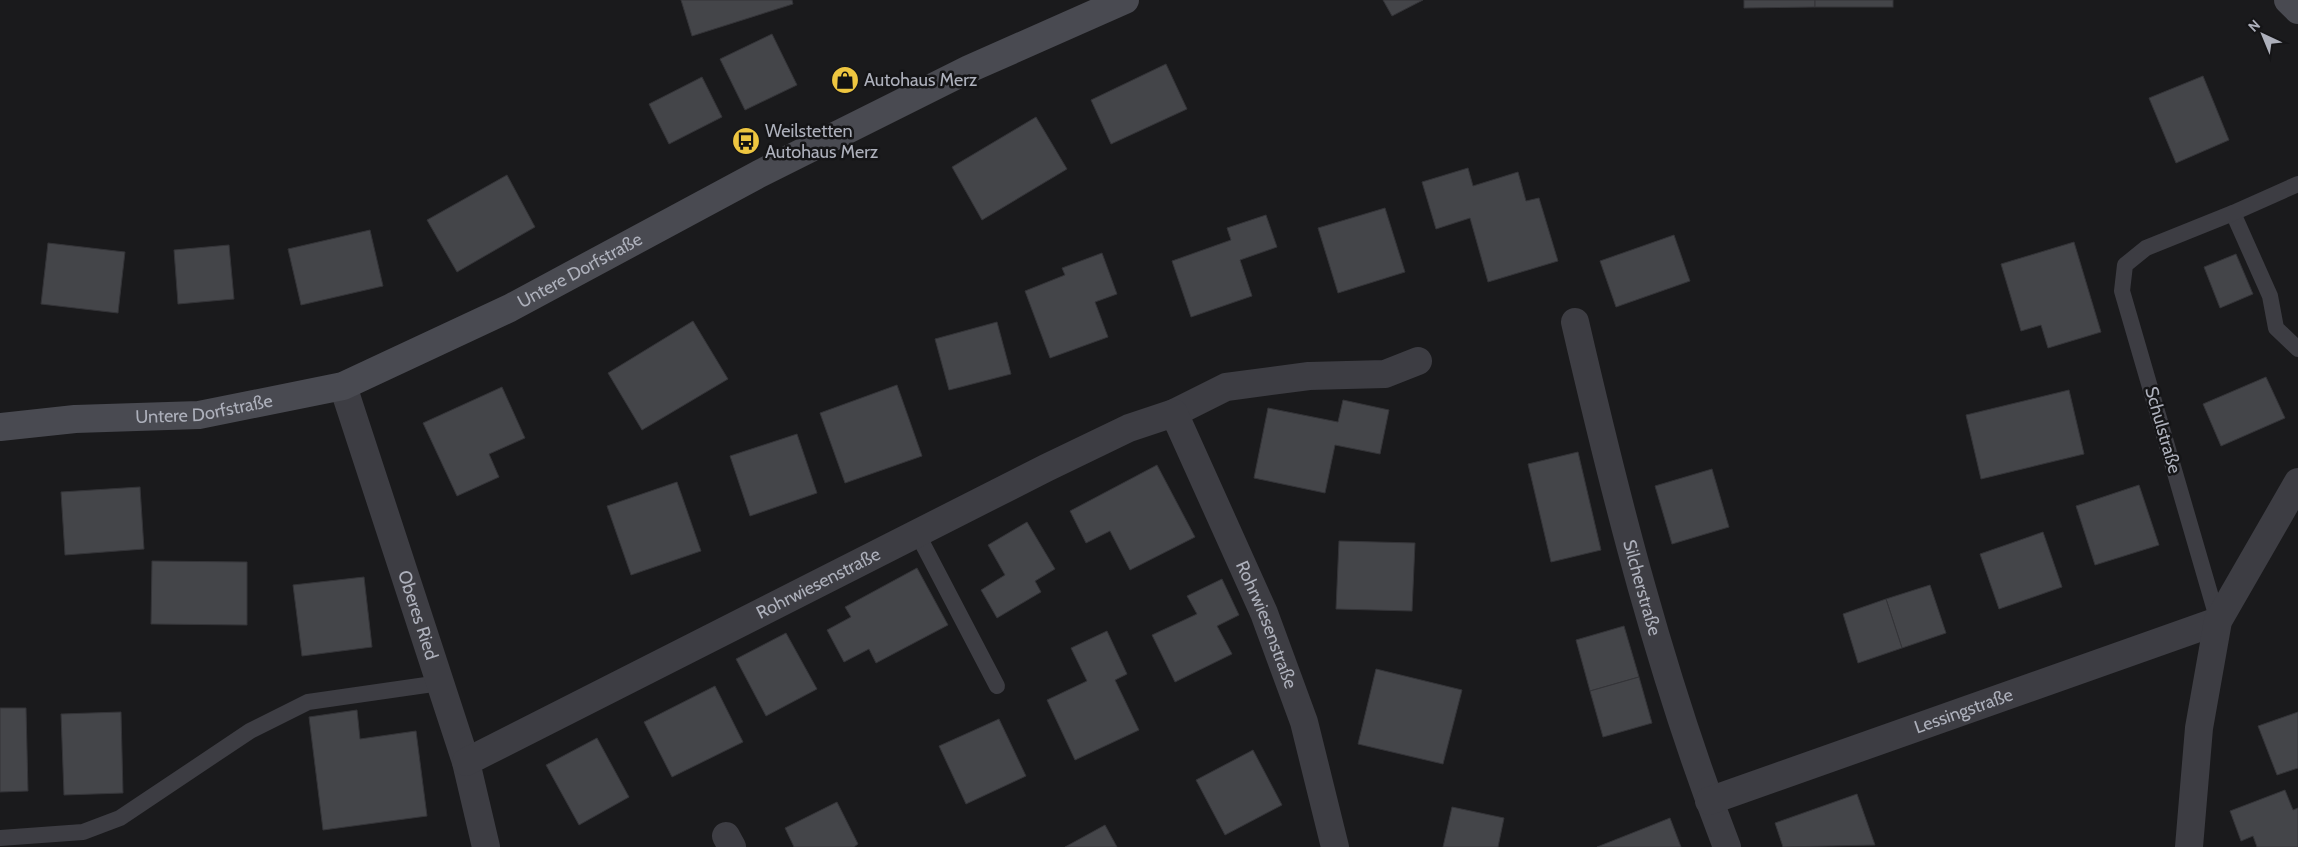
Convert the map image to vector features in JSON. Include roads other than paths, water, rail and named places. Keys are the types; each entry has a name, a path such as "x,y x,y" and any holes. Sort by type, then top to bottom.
{"street":[{"name":"Untere Dorfstraße","path":"0,427 75,420 200,415 343,386 510,308 758,174 961,73 1126,0"},
{"path":"2288,0 2298,10"},
{"name":"Silcherstraße","path":"1575,322 1596,416 1647,608 1709,801 1727,847"},
{"name":"Rohrwiesenstraße","path":"466,762 1120,432 1174,413 1226,387 1309,376 1385,374 1418,361"},
{"name":"Oberes Ried","path":"343,386 466,762 486,847"},
{"name":"Rohrwiesenstraße","path":"1174,413 1264,613 1304,722 1335,847"},
{"name":"Schulstraße","path":"2189,847 2198,728 2218,621 2298,482"},
{"name":"Lessingstraße","path":"1709,801 2218,621"}],"lane":[{"name":"Schulstraße","path":"2218,621 2122,291 2126,265 2146,248 2233,214 2298,184"},
{"path":"2233,214 2270,296 2276,328 2298,349"},
{"path":"917,533 997,686"},
{"path":"0,838 83,832 120,818 250,731 308,702 440,683"}],"place":[{"name":"Autohaus Merz","path":"845,80"},
{"name":"Weilstetten Autohaus Merz","path":"746,141"}]}
